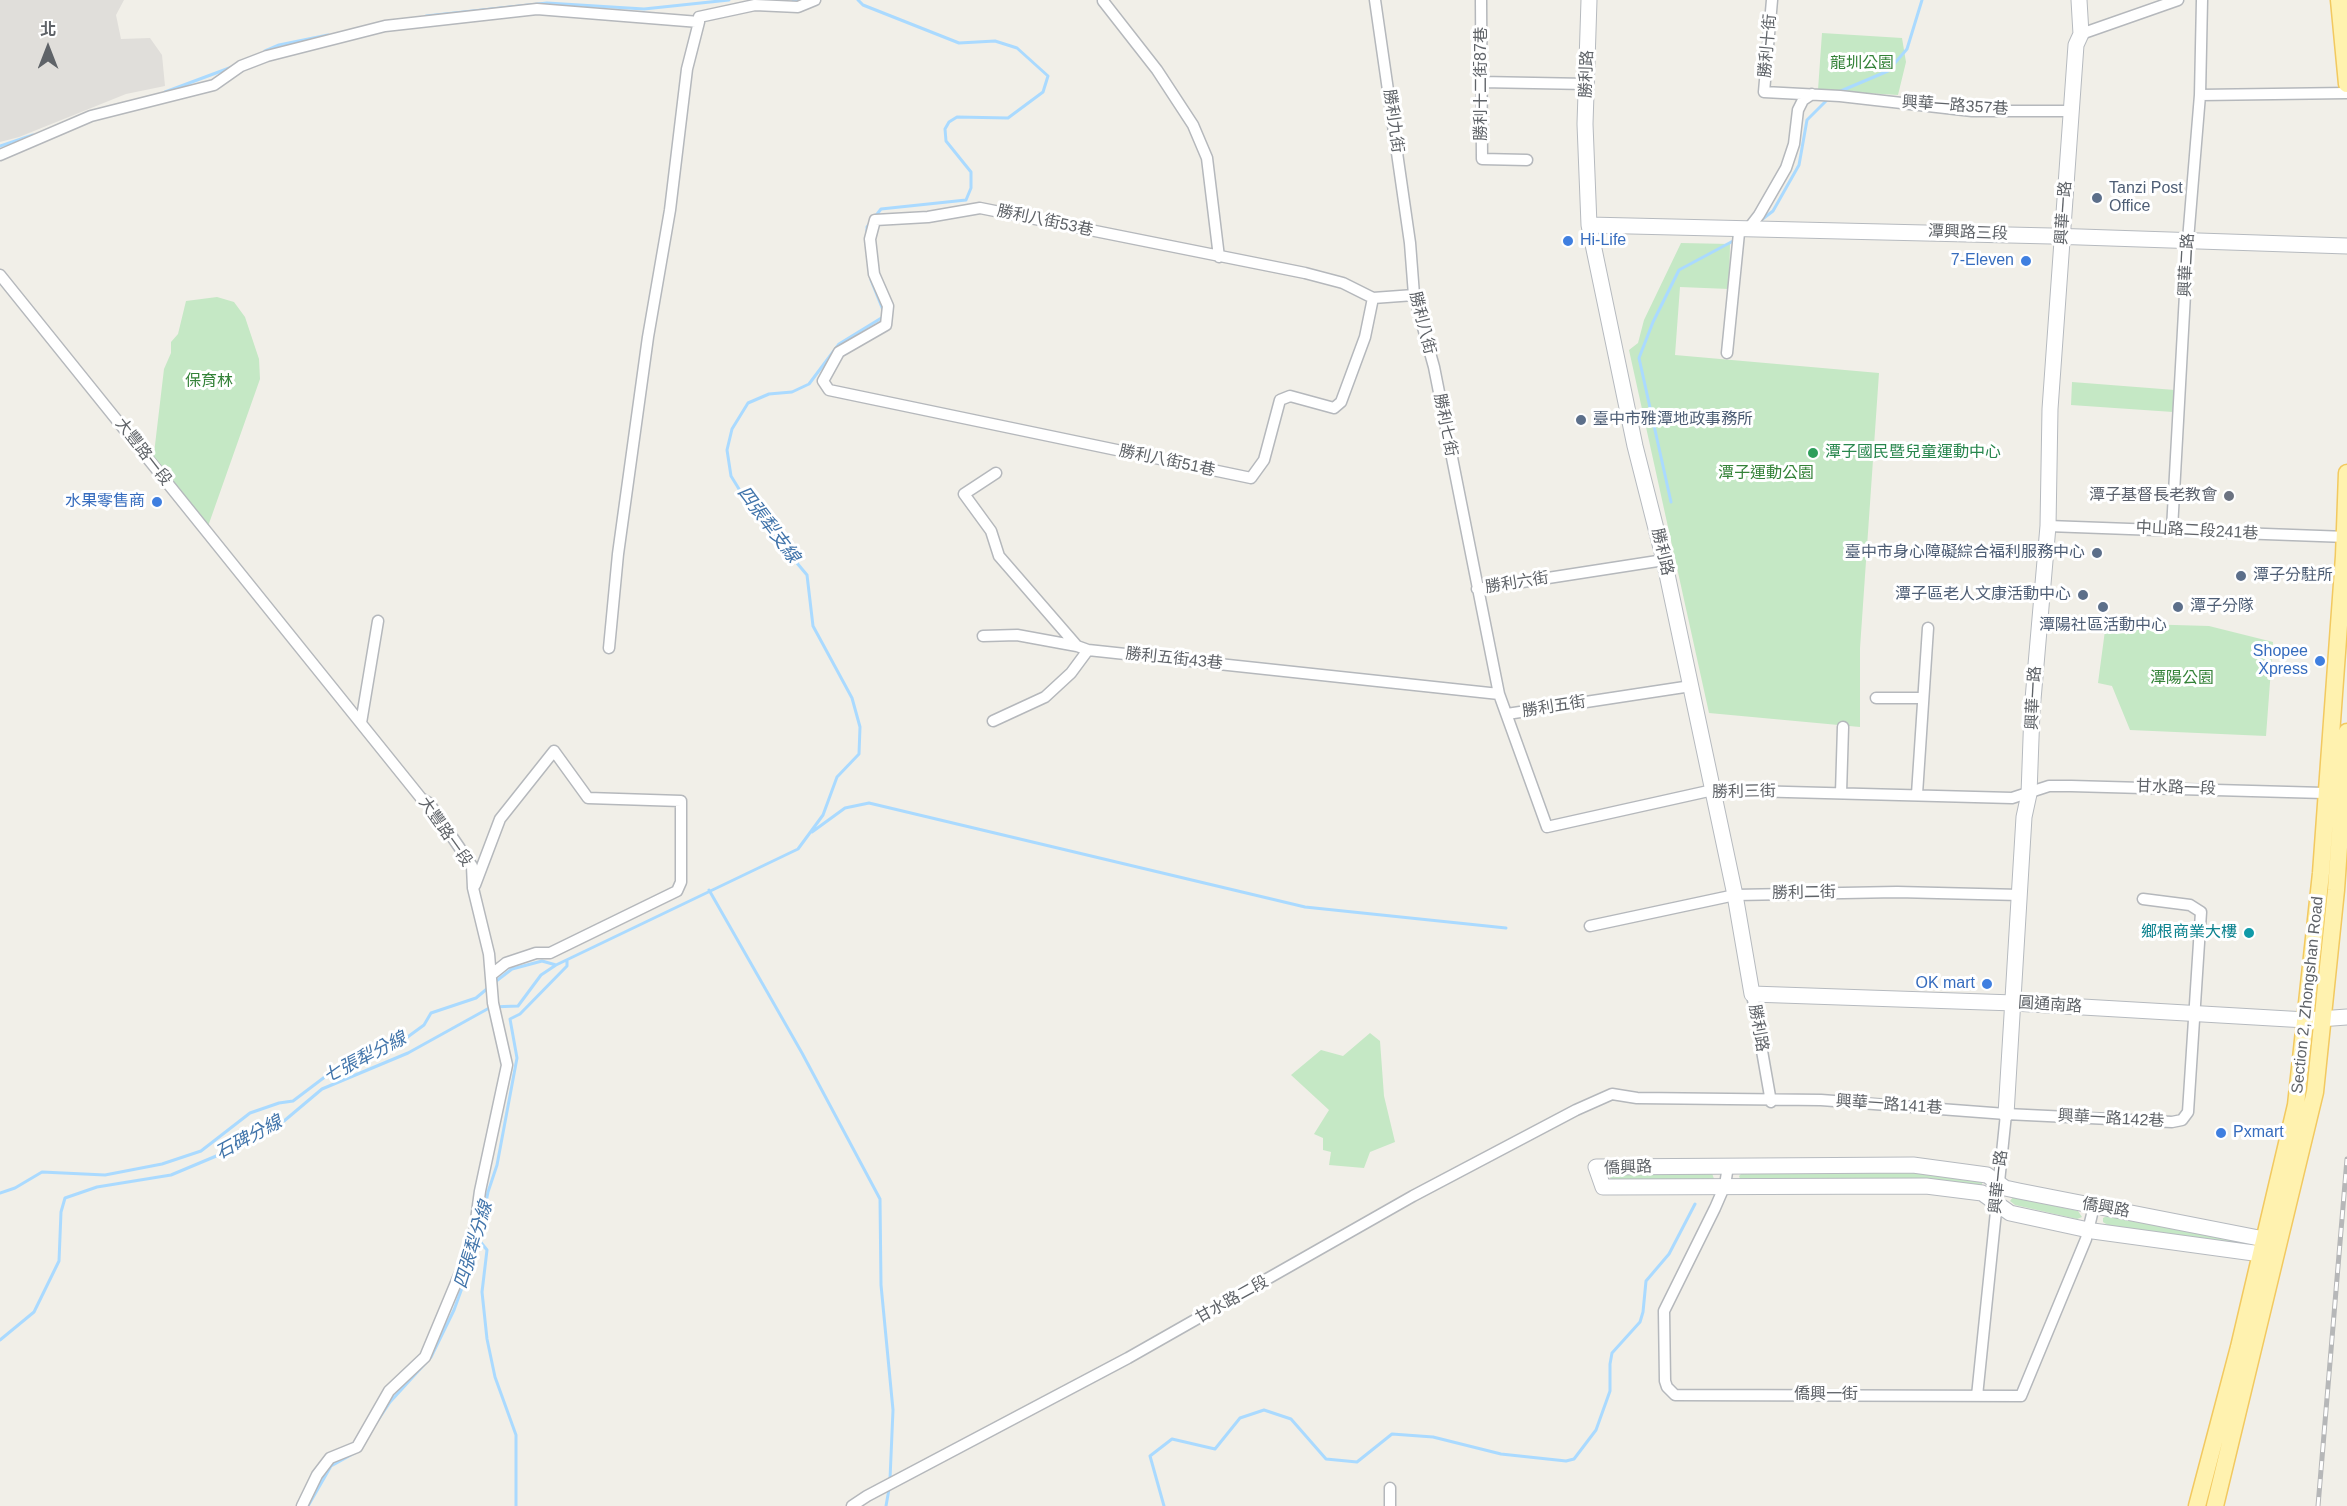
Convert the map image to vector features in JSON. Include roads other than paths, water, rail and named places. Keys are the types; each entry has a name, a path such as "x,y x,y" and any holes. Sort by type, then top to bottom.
{"main road":[{"path":"2339,0 2347,84"},
{"name":"Section 2, Zhongshan Road","path":"2215,1506 2315,1092 2314,1019 2324,793 2346,537 2347,473"},
{"name":"Section 2, Zhongshan Road","path":"2197,1506 2296,1105 2314,1019 2347,732"}],"street":[{"path":"609,648 618,554 648,337 670,210 687,69 699,17 755,5 798,7 815,0"},
{"name":"勝利九街","path":"1375,0 1410,243"},
{"name":"勝利十二街87巷","path":"1481,0 1482,159 1527,160"},
{"name":"勝利路","path":"1589,0 1587,84 1589,225 1635,446 1664,560 1735,895 1771,1101"},
{"name":"勝利十街","path":"1772,0 1764,92 1812,94"},
{"name":"興華一路","path":"1977,1396 2006,1114 2024,817 2029,794 2035,669 2048,526 2049,433 2071,111 2076,45 2081,34 2079,0"},
{"path":"2081,34 2178,0"},
{"name":"興華二路","path":"2172,529 2188,240 2200,95 2202,0"},
{"path":"1103,2 1157,70 1193,125 1207,158 1219,257"},
{"path":"0,155 91,116 195,92 214,85 241,66 267,56 384,26 537,9 699,22"},
{"path":"1481,82 1587,84"},
{"path":"2200,95 2347,93"},
{"path":"1727,353 1737,245 1786,168 1794,144 1798,110 1803,100 1812,94"},
{"name":"興華一路357巷","path":"1812,94 1972,111 2071,111"},
{"name":"勝利八街53巷","path":"829,390 823,381 839,352 886,325 888,306 874,274 870,239 875,220 928,217 980,208 1305,273 1343,283 1372,298"},
{"name":"潭興路三段","path":"1589,225 2063,236 2347,246"},
{"name":"勝利八街","path":"1410,243 1413,295 1434,367"},
{"name":"大豐路一段","path":"0,275 421,798 429,803 472,866 473,888 489,954 493,1004 506,1053 506,1079 480,1191 473,1242 425,1357 389,1391 357,1447 330,1458 317,1475 302,1506"},
{"path":"1372,298 1413,295"},
{"name":"勝利八街51巷","path":"829,390 1251,478 1264,460 1280,400 1290,396 1334,408 1341,402 1365,337 1372,298"},
{"name":"勝利七街","path":"1434,367 1456,483"},
{"path":"996,473 964,494 991,531 999,556 1077,646"},
{"name":"勝利六街","path":"1456,483 1477,589 1664,560"},
{"name":"中山路二段241巷","path":"2048,526 2346,537"},
{"name":"勝利五街","path":"1477,589 1499,694 1507,714 1691,686"},
{"path":"361,723 378,621"},
{"path":"1917,794 1928,628"},
{"name":"勝利五街43巷","path":"983,636 1017,635 1089,650 1499,694"},
{"path":"993,721 1045,697 1071,673 1089,650"},
{"path":"1876,698 1923,698"},
{"name":"勝利三街","path":"1507,714 1547,826 1713,790 2012,798 2029,794"},
{"path":"1841,793 1843,727"},
{"path":"473,888 500,819 554,751 588,798 681,801 681,882 677,891 550,953 536,953 506,963 491,975"},
{"name":"甘水路一段","path":"2029,794 2049,786 2324,793"},
{"name":"勝利二街","path":"1590,926 1735,895 1886,892 2020,895"},
{"path":"2143,899 2190,905 2201,912 2196,1015"},
{"name":"圓通南路","path":"1752,994 2014,1003 2196,1015 2314,1019 2347,1017"},
{"name":"興華一路142巷","path":"2006,1114 2172,1122 2182,1120 2188,1112 2196,1015"},
{"name":"興華一路141巷","path":"1612,1094 1637,1098 1821,1100 2006,1114"},
{"name":"甘水路二段","path":"852,1506 1128,1359 1413,1196 1576,1110 1612,1094"},
{"name":"僑興路","path":"1913,1165 1987,1175 2000,1185 2019,1191 2094,1206 2262,1246 2088,1230 2010,1213 1982,1194 1914,1184 1603,1187 1596,1167 1913,1165"},
{"name":"僑興一街","path":"1728,1166 1725,1185 1664,1311 1665,1382 1675,1395 2021,1396 2025,1391 2088,1230 2094,1206"},
{"path":"1390,1488 1390,1506"}],"waterway":[{"path":"426,16 547,3 644,9 729,0"},
{"path":"793,0 803,1"},
{"name":"四張犁支線","path":"858,0 863,5 959,43 995,41 1017,48 1048,76 1043,92 1008,118 957,117 949,122 945,129 946,141 971,172 971,188 966,200 881,209 867,227 867,235"},
{"path":"1836,93 1888,71 1907,49 1922,0"},
{"path":"265,51 279,45 328,35"},
{"path":"165,92 232,67"},
{"path":"1760,221 1773,211 1799,165 1807,120 1829,98"},
{"path":"0,146 33,135"},
{"path":"1671,502 1639,358 1653,322 1679,270 1735,240"},
{"name":"四張犁支線","path":"871,280 883,310"},
{"name":"四張犁支線","path":"0,1340 34,1312 59,1261 61,1212 65,1198 97,1187 171,1175 233,1149 284,1121 322,1089 408,1053 491,1007 518,1006 541,975 556,965 798,849 823,815 837,777 859,754 860,727 852,698 813,626 807,575 750,507 731,476 727,450 732,429 748,403 769,394 792,392 809,384 839,344 883,317"},
{"path":"812,832 845,808 869,803 1305,907 1506,928"},
{"path":"709,890 802,1053 880,1199 881,1285 893,1410 890,1479"},
{"name":"四張犁分線","path":"376,1423 390,1402 431,1357 454,1310 478,1244 488,1192 497,1165 517,1058 510,1019 520,1014 567,966 567,960"},
{"name":"七張犁分線","path":"495,982 512,969 542,961 556,965"},
{"name":"七張犁分線","path":"0,1193 15,1188 42,1172 105,1175 162,1164 201,1151 250,1113 279,1103 293,1101 330,1073 369,1053 398,1044 424,1025 431,1013 476,998 488,988"},
{"path":"1164,1506 1150,1456 1172,1439 1215,1449 1240,1418 1264,1410 1291,1419 1326,1459 1357,1462 1392,1434 1433,1437 1501,1454 1566,1461 1574,1459 1596,1430 1610,1391 1612,1353 1640,1322 1646,1281 1669,1254 1695,1204"},
{"path":"479,1240 487,1250 482,1292 487,1339 495,1377 516,1435 516,1506"},
{"name":"四張犁分線","path":"308,1506 331,1466 358,1451"},
{"path":"886,1506 889,1489"}],"railway":[{"path":"2318,1506 2347,1159"}],"place":[{"name":"Tanzi Post Office","path":"2097,198"},
{"name":"Hi-Life","path":"1568,241"},
{"name":"7-Eleven","path":"2026,261"},
{"name":"臺中市雅潭地政事務所","path":"1581,420"},
{"name":"潭子國民暨兒童運動中心","path":"1813,453"},
{"name":"潭子基督長老教會","path":"2229,496"},
{"name":"水果零售商","path":"157,502"},
{"name":"臺中市身心障礙綜合福利服務中心","path":"2097,553"},
{"name":"潭子分駐所","path":"2241,576"},
{"name":"潭子區老人文康活動中心","path":"2083,595"},
{"name":"潭陽社區活動中心","path":"2103,607"},
{"name":"潭子分隊","path":"2178,607"},
{"name":"Shopee Xpress","path":"2320,661"},
{"name":"鄉根商業大樓","path":"2249,933"},
{"name":"OK mart","path":"1987,984"},
{"name":"Pxmart","path":"2221,1133"}],"park label":[{"name":"龍圳公園","path":"1862,64"},
{"name":"保育林","path":"209,382"},
{"name":"潭子運動公園","path":"1766,474"},
{"name":"潭陽公園","path":"2182,679"}],"water label":[{"name":"石碑分線","path":"249,1138"}]}
